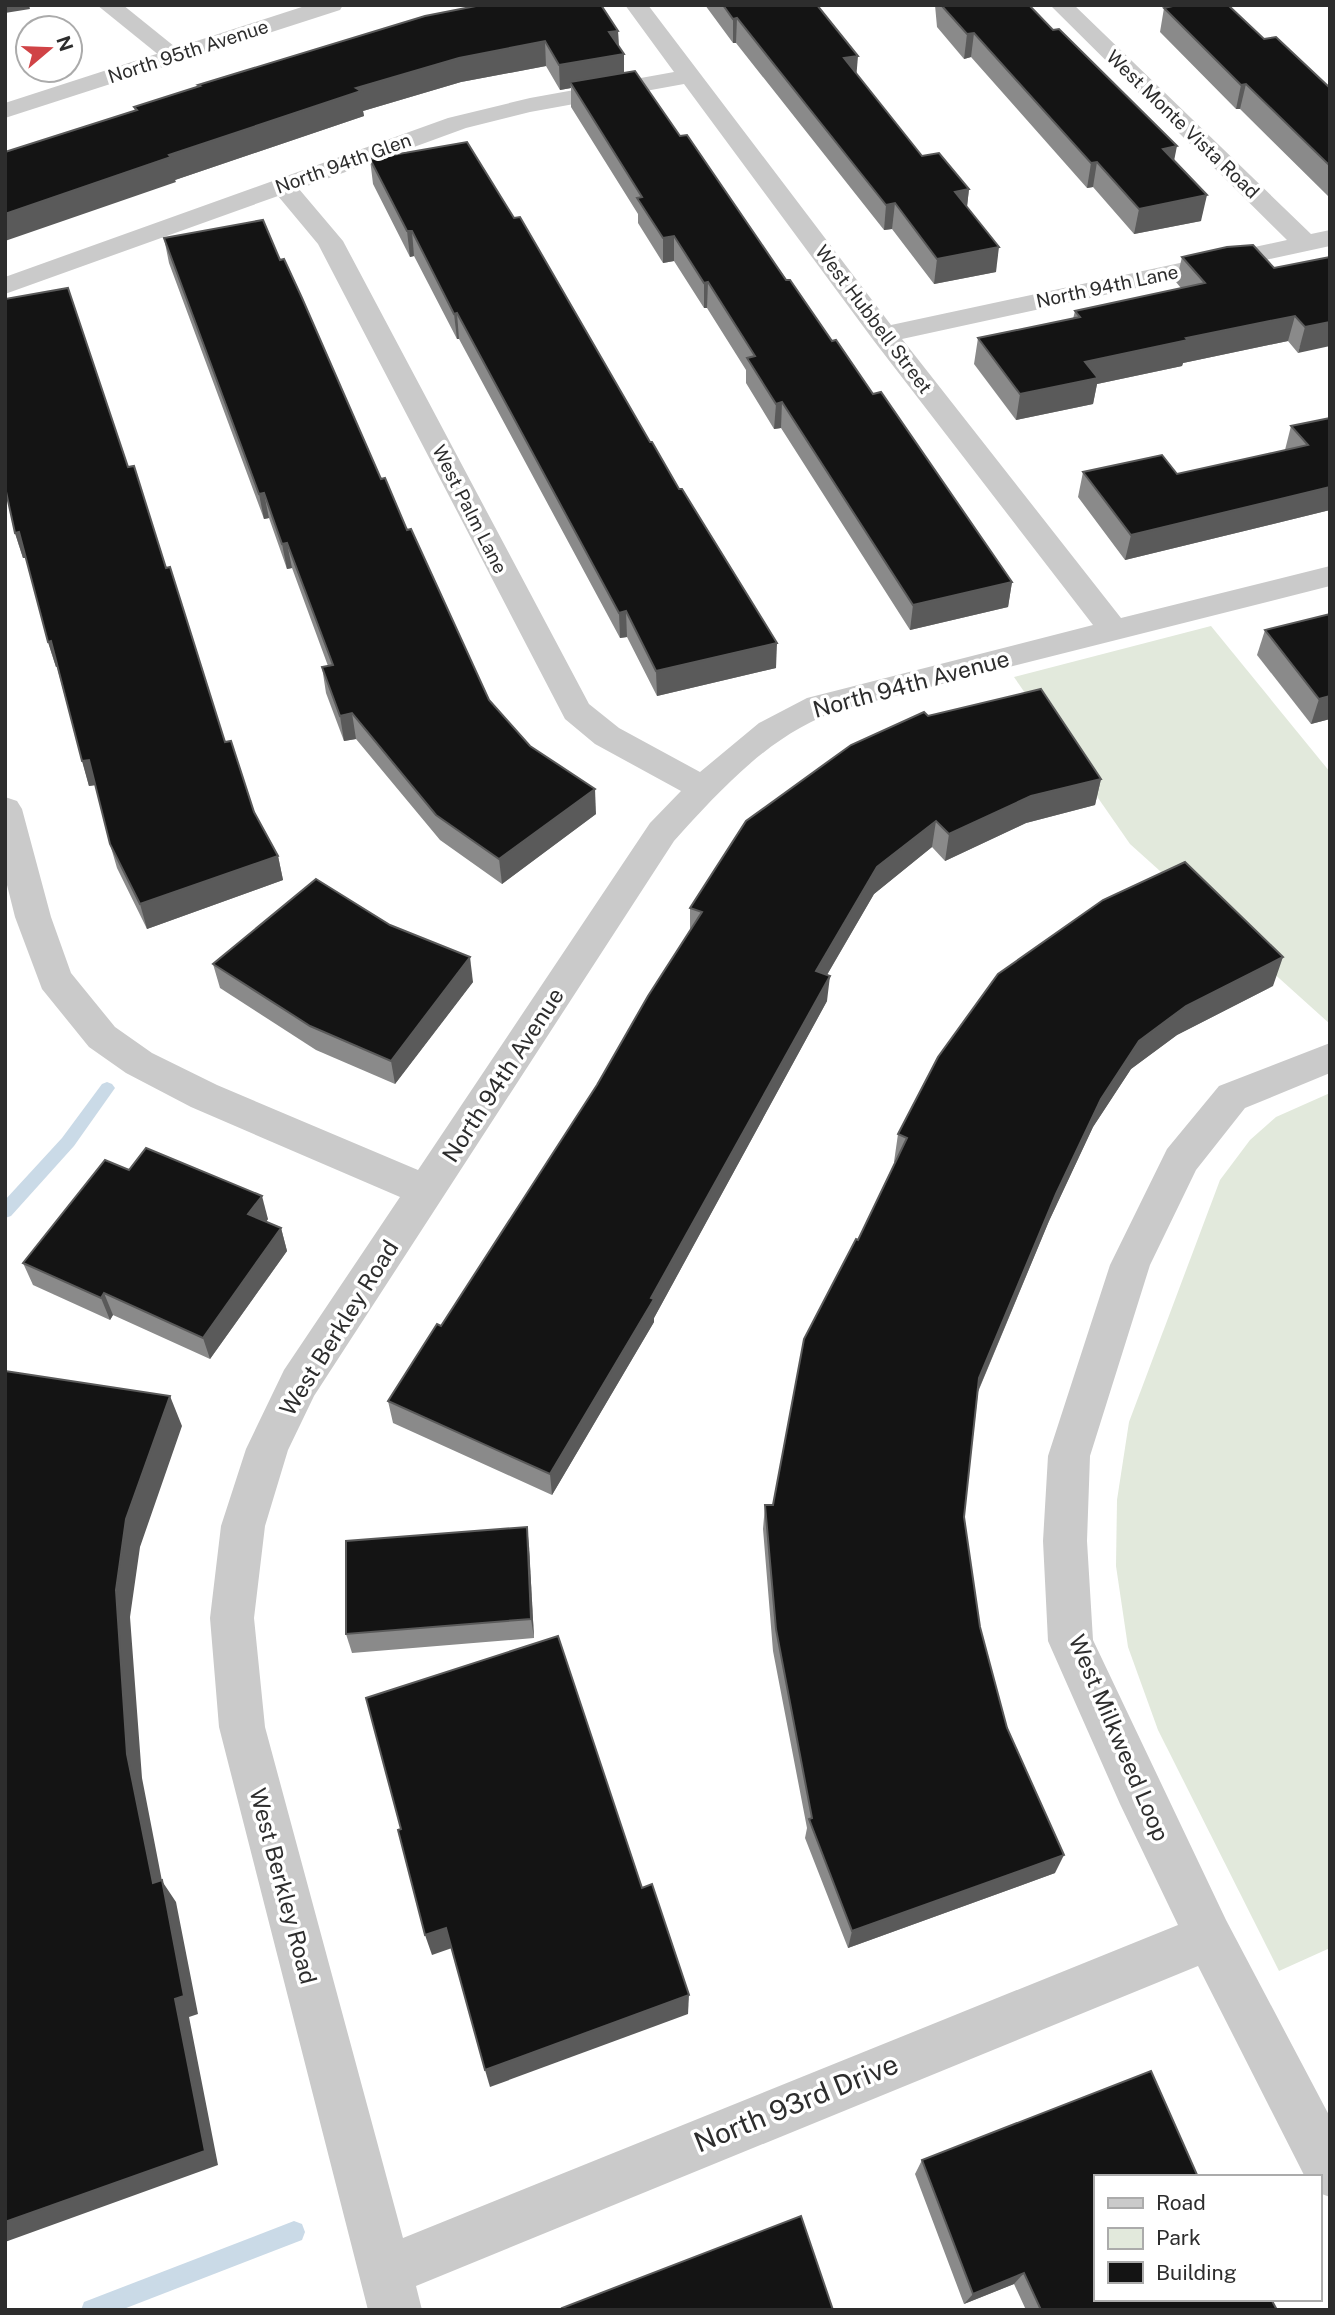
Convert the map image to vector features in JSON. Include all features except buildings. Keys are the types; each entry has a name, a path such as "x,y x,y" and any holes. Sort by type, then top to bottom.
{"street":[{"path":"108,5 173,55"},
{"name":"North 95th Avenue","path":"5,111 332,5"},
{"name":"West Hubbell Street","path":"636,5 884,335 1114,631"},
{"name":"West Monte Vista Road","path":"1061,5 1317,240"},
{"name":"North 94th Glen","path":"5,286 457,122 530,105 691,75"},
{"name":"West Palm Lane","path":"282,185 330,241 576,711 607,736 703,788"},
{"name":"North 94th Lane","path":"884,335 1317,240"},
{"name":"North 94th Avenue","path":"427,1191 662,832 703,788 779,725 812,708 1330,576"},
{"path":"5,809 33,917 55,979 102,1037 139,1063 204,1096 427,1191"},
{"name":"West Milkweed Loop","path":"1330,1057 1232,1097 1181,1160 1130,1265 1069,1456 1065,1541 1071,1641 1137,1788 1209,1937 1330,2171"},
{"name":"West Berkley Road","path":"390,2291 242,1727 232,1618 243,1526 267,1449 299,1383 427,1191"},
{"name":"North 93rd Drive","path":"390,2291 726,2131 1209,1937"}],"green space":[{"path":"1211,626 1330,772 1330,1024 1130,844 1014,677"},
{"path":"1330,1093 1330,1948 1279,1971 1158,1730 1128,1647 1116,1566 1117,1500 1129,1422 1220,1180 1250,1140 1276,1117"}],"waterway":[{"path":"5,1211 68,1142 107,1088"},
{"path":"92,2310 294,2232"}]}
